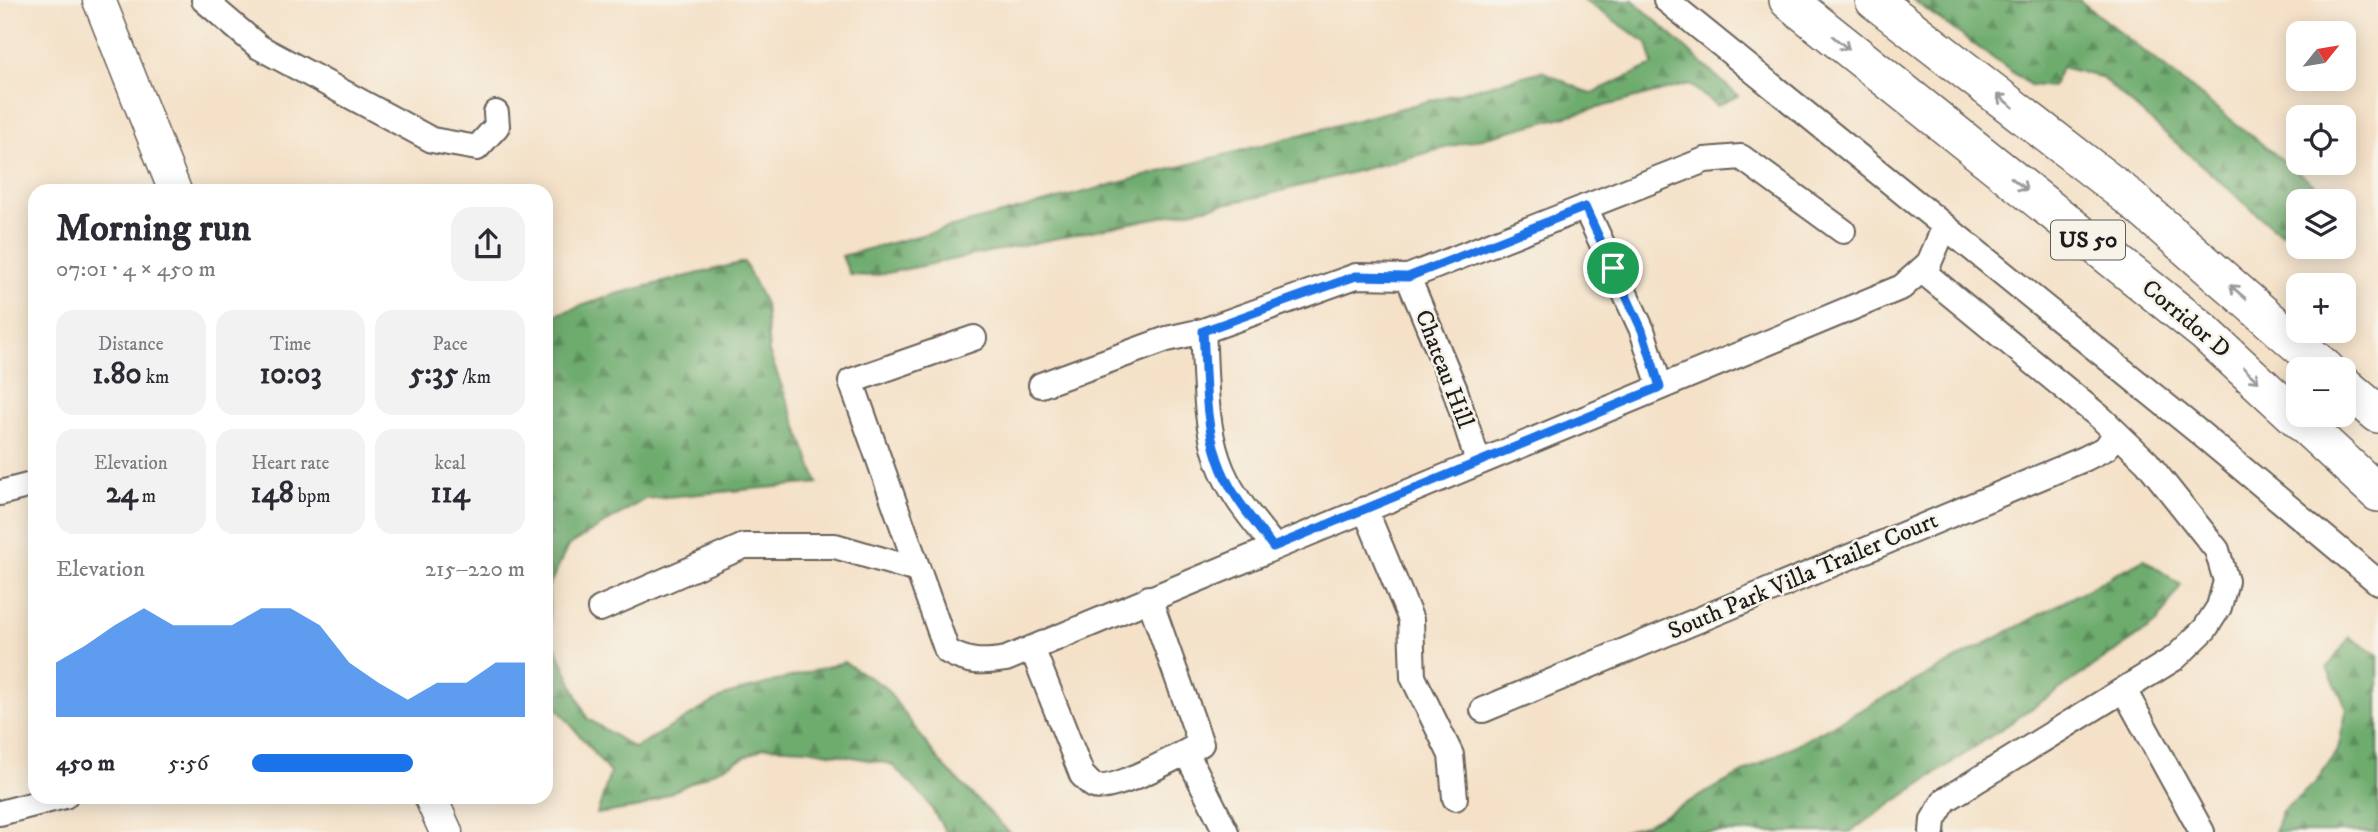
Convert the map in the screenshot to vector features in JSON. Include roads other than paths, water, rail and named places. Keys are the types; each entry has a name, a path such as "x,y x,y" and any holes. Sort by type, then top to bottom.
{"highway":[{"name":"Corridor D","path":"1788,0 2204,332 2378,493"},
{"name":"US 50","path":"1874,0 2130,198 2312,357"},
{"path":"2356,395 2378,414"}],"main road":[{"path":"99,0 172,184"},
{"path":"434,804 446,832"}],"street":[{"path":"204,0 259,47 432,140 477,148 496,126 496,113"},
{"path":"1667,0 2378,582"},
{"name":"Chateau Hill","path":"1041,385 1167,338 1203,331 1356,276 1408,277 1705,160 1741,158 1807,202 1843,231"},
{"path":"1585,207 1642,330 1660,387"},
{"path":"974,338 851,381 947,651 963,660 981,663 1006,659 1902,287 1929,262 1945,226"},
{"path":"1921,270 2147,462 2217,550 2226,581 2219,607 2205,629 2175,658 1945,800 1933,820 1932,832"},
{"name":"Chateau Hill","path":"1408,277 1455,390 1478,462"},
{"path":"1203,331 1209,417 1218,460 1236,498 1273,547"},
{"name":"South Park Villa Trailer Court","path":"1483,710 2084,459 2106,448 2116,433"},
{"path":"0,493 28,486"},
{"path":"1365,509 1411,620 1413,677 1451,755 1455,798"},
{"path":"600,609 744,546 835,546 916,570"},
{"path":"1032,648 1082,775 1093,786 1102,787 1137,777 1201,744 1149,598"},
{"path":"2124,690 2202,832"},
{"path":"1186,751 1226,832"},
{"path":"0,814 36,804"}]}
